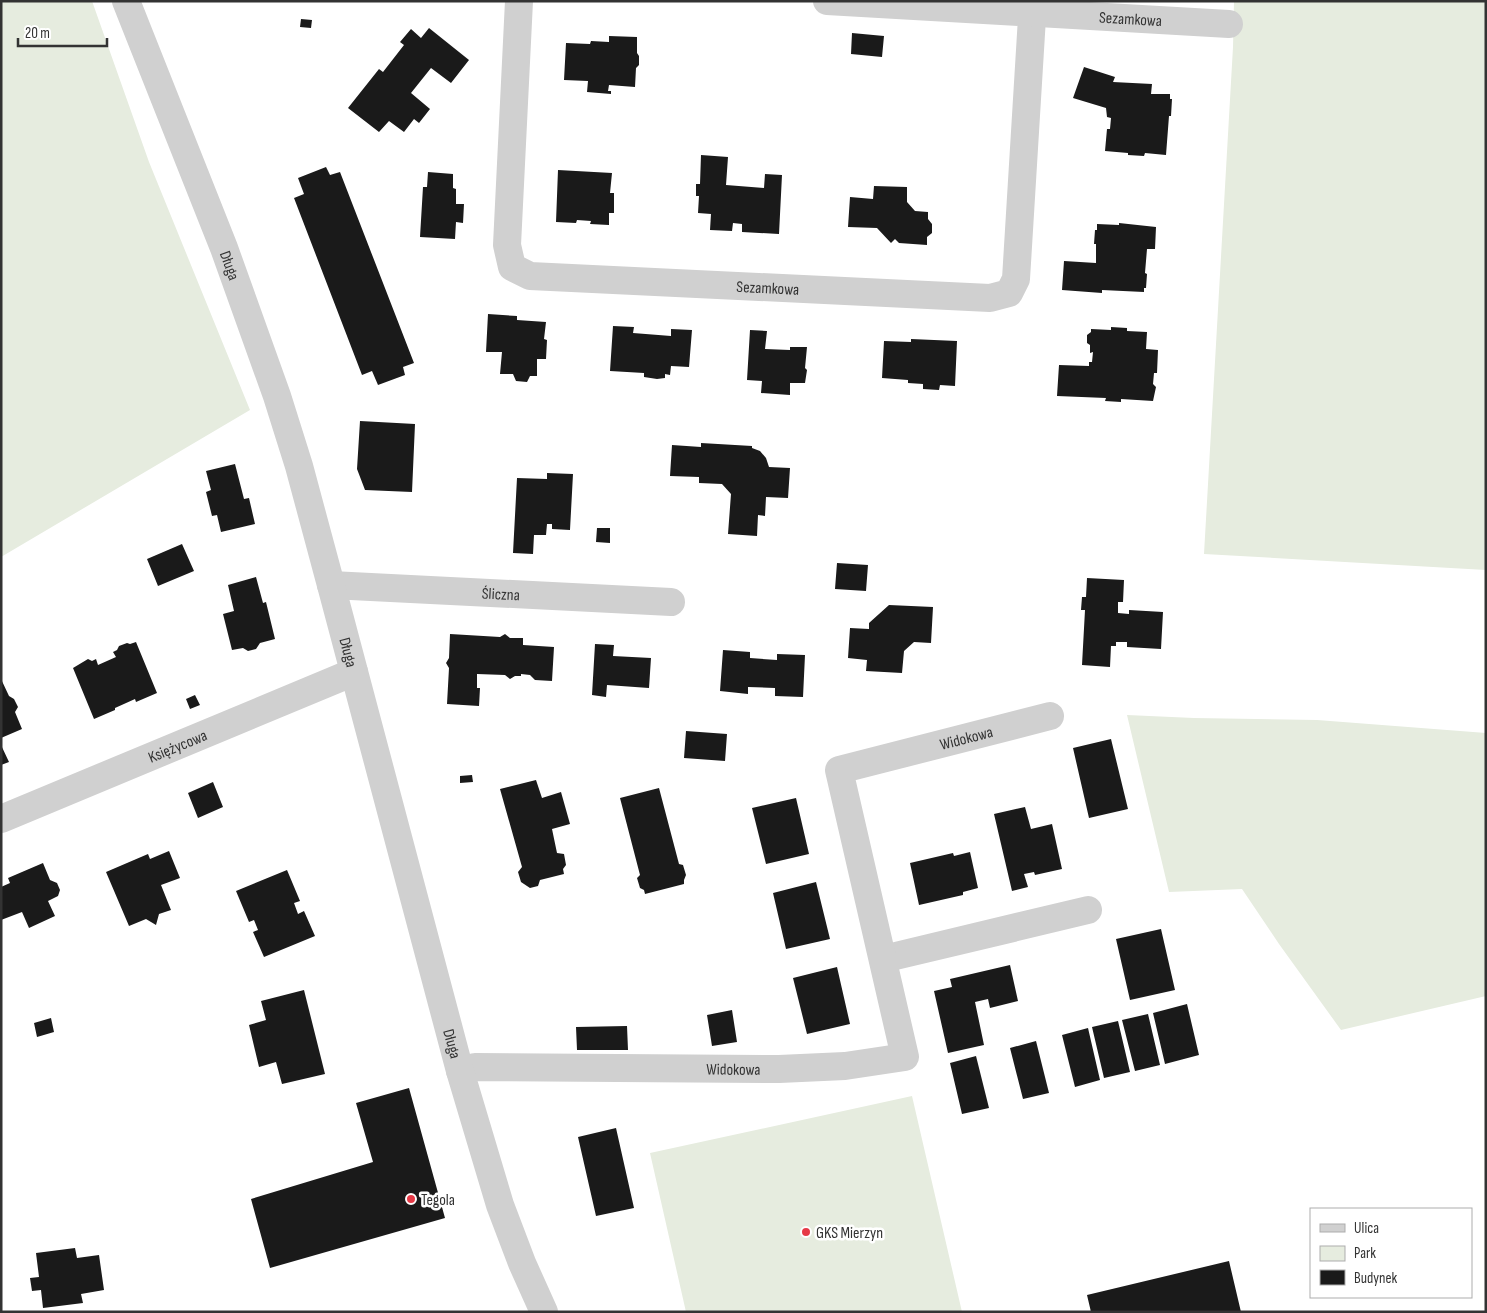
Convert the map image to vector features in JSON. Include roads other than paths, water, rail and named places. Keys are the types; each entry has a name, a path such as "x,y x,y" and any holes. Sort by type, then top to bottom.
{"street":[{"name":"Długa","path":"126,1 224,248 262,350 288,430 460,1071 500,1205 538,1310"},
{"name":"Sezamkowa","path":"519,1 507,246 512,268 530,276 990,298 1009,293 1016,279 1032,7"},
{"name":"Sezamkowa","path":"827,1 1032,7 1229,24"},
{"name":"Śliczna","path":"331,585 671,602"},
{"name":"Księżycowa","path":"1,819 354,672"},
{"name":"Widokowa","path":"460,1071 475,1067 779,1069 845,1066 905,1057 839,770 1050,716"},
{"path":"883,959 1088,910"}],"place":[{"name":"Tegola","path":"411,1199"},
{"name":"GKS Mierzyn","path":"806,1232"}]}
